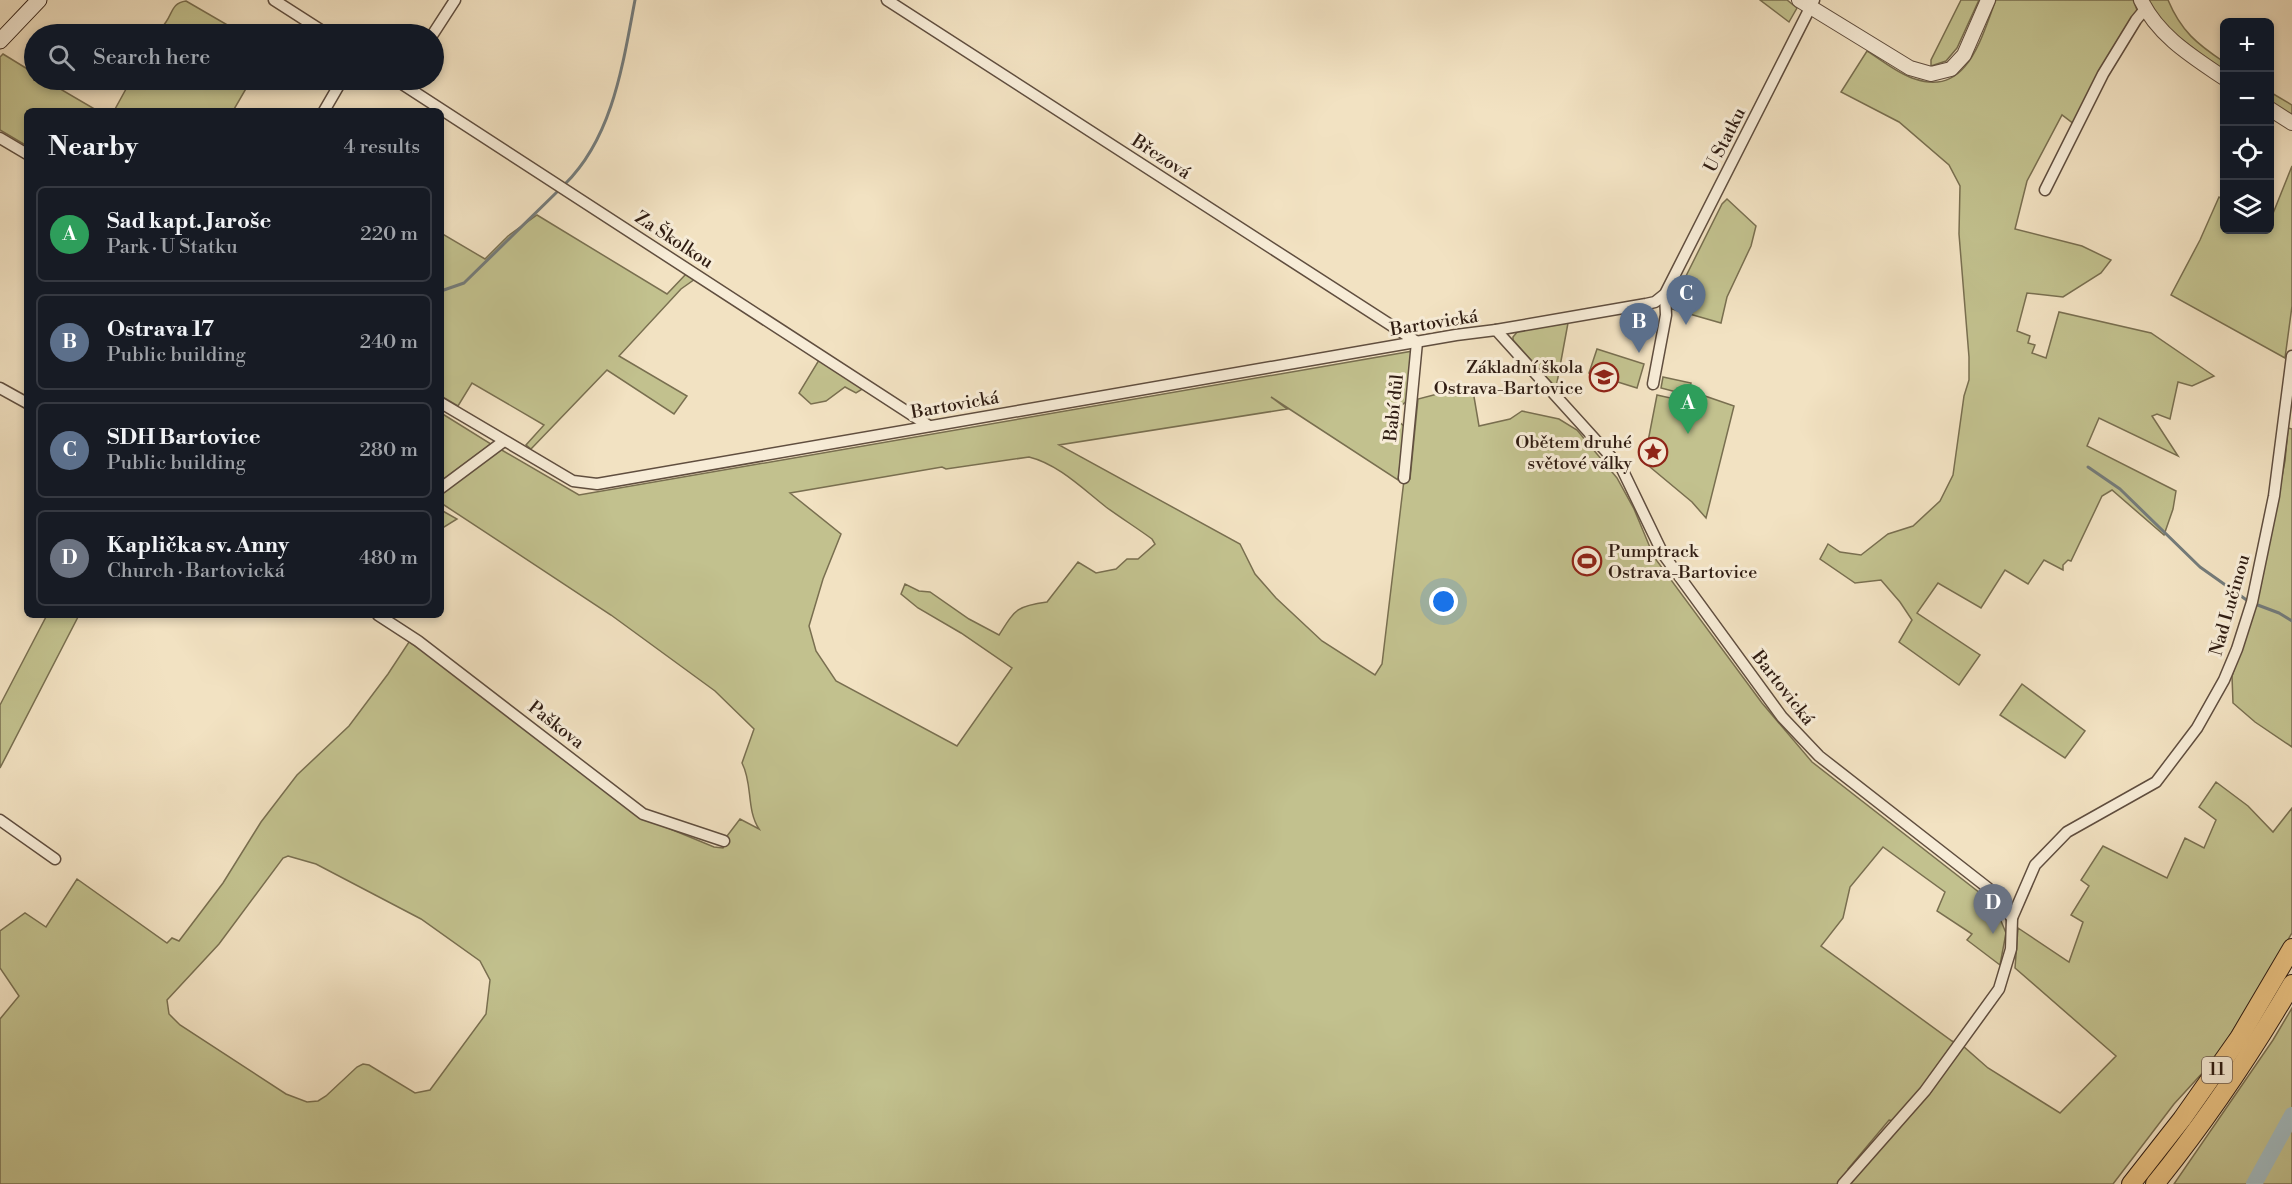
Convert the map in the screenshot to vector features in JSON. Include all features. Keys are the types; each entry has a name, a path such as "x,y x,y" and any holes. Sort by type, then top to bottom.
{"highway":[{"name":"11","path":"2131,1184 2182,1119 2239,1038 2292,948"},
{"name":"11","path":"2155,1184 2255,1048 2292,984"}],"main road":[{"path":"0,42 39,0"}],"street":[{"path":"274,0 311,24"},
{"path":"439,24 455,0"},
{"name":"Březová","path":"886,0 1417,342"},
{"path":"1808,2 1910,68 1931,74 1945,72 1961,60 1968,49 1988,0"},
{"name":"U Statku","path":"1653,384 1666,315 1665,294 1808,2"},
{"path":"2045,190 2103,74 2143,5 2161,30 2175,43 2220,75"},
{"path":"326,108 336,90"},
{"name":"Za Školkou","path":"414,90 441,108"},
{"name":"Za Školkou","path":"444,110 929,426"},
{"path":"2274,112 2292,123"},
{"path":"0,138 24,152"},
{"path":"1496,330 1646,304 1655,302 1665,294"},
{"name":"Bartovická","path":"444,405 573,481 597,484 1496,330 1622,470 1662,554 1782,717 1819,756 1988,888 2012,918"},
{"name":"Babí důl","path":"1404,478 1417,342"},
{"name":"Nad Lučinou","path":"2012,918 2035,865 2067,832 2156,782 2197,728 2224,680 2252,602 2272,506 2292,356"},
{"path":"0,388 24,401"},
{"path":"444,486 504,441"},
{"name":"Paškova","path":"383,618 418,641 643,814 724,841"},
{"path":"0,820 55,859"},
{"path":"1843,1184 1925,1091 1999,989 2011,949 2012,918"}],"shaded area":[{"path":"1760,0 1787,0 1797,8 1789,22"},
{"path":"1961,0 1979,0 1957,48 1946,61 1931,66 1931,60"},
{"path":"1996,0 2133,0 2137,10 2078,127 2062,115 2027,181 2015,229 2082,246 2111,260 2101,273 2063,297 2027,293 2017,331 2030,336 2028,343 2035,345 2032,353 2046,358 2059,312 2151,333 2214,376 2192,386 2178,382 2170,419 2157,414 2152,416 2178,456 2099,418 2087,446 2176,491 2173,509 2164,535 2112,490 2102,496 2071,561 2068,560 2063,565 2063,570 2044,560 2028,584 2005,570 1981,608 1938,583 1917,613 1980,655 1959,685 1899,642 1912,620 1881,580 1855,583 1820,559 1828,544 1840,552 1861,555 1888,534 1913,526 1940,501 1953,475 1964,396 1969,380 1959,234 1960,186 1949,165 1899,122 1841,92 1867,51 1915,79 1933,82 1948,79 1960,72 1978,46"},
{"path":"2148,0 2168,0 2178,20 2191,36 2220,59 2220,69 2166,27"},
{"path":"186,1 226,24 165,24 175,6"},
{"path":"3,54 24,67 24,90 62,90 93,108 24,108 24,144 0,130 0,57"},
{"path":"126,90 245,90 235,108 116,108"},
{"path":"2274,94 2292,105 2292,116 2274,105"},
{"path":"2292,166 2292,306 2285,358 2171,295 2200,240 2219,197 2220,234 2274,234 2274,211"},
{"path":"1727,199 1756,226 1751,246 1727,297 1721,323 1672,309 1673,302 1722,204"},
{"path":"537,215 667,294 687,273 695,279 681,289 619,356 687,396 674,414 607,370 531,449 526,445 544,425 472,383 458,406 444,398 444,235 485,259 508,236"},
{"path":"1568,323 1556,388 1513,340 1513,337 1518,331"},
{"path":"1597,349 1644,364 1637,388 1589,373"},
{"path":"1413,351 1408,400 1397,409 1396,419 1405,427 1398,480 1271,397 1287,409 1059,445 1240,544 1255,574 1276,598 1322,641 1375,675 1382,664 1404,480 1410,479 1418,399 1472,385 1479,426 1510,419 1522,411 1559,419 1577,430 1617,478 1634,509 1654,557 1762,703 1812,762 1994,904 2006,933 2000,965 1967,940 1972,934 1937,911 1945,892 1883,847 1850,887 1843,918 1821,946 1952,1041 1964,1047 1988,1068 2060,1113 2116,1056 2015,968 2018,928 2069,962 2083,922 2071,915 2089,886 2081,880 2103,846 2167,878 2185,838 2204,848 2216,820 2199,807 2216,782 2248,806 2273,832 2292,808 2292,933 2217,1057 2174,1104 2113,1184 0,1184 0,1019 19,996 0,968 0,931 25,913 46,927 77,879 167,943 172,938 179,941 223,883 261,822 297,775 349,726 409,642 639,816 714,847 723,848 727,836 740,819 759,829 752,813 742,763 754,729 715,691 611,615 444,505 444,490 500,449 579,495","holes":["1029,457 1060,471 1152,539 1155,544 1138,559 1127,559 1116,569 1096,573 1078,562 1047,602 1029,605 1017,611 999,635 969,619 930,592 919,591 905,584 901,594 918,608 961,633 1012,668 957,746 836,681 816,651 809,626 823,579 841,534 790,493 942,467 946,469","288,856 316,864 421,919 480,961 490,980 486,1014 430,1090 415,1093 369,1065 363,1064 326,1096 318,1101 307,1102 286,1094 180,1025 169,1014 167,1000 219,944 283,858","1889,1120 1899,1123 1857,1174 1848,1169"]},
{"path":"819,360 864,388 856,393 845,387 826,401 811,404 799,393"},
{"path":"1663,377 1691,383 1688,395 1661,388"},
{"path":"1657,395 1697,404 1702,395 1734,406 1706,518 1692,502 1644,462"},
{"path":"444,415 491,444 444,479"},
{"path":"2288,428 2292,429 2292,747 2255,722 2233,703 2232,676 2259,594 2285,461"},
{"path":"444,512 457,519 444,527"},
{"path":"45,618 77,618 0,768 0,705"},
{"path":"2022,684 2085,731 2065,758 2000,715"},
{"path":"2292,1008 2292,1184 2174,1184 2273,1040"}],"waterway":[{"path":"565,184 581,165 605,122 620,74 635,0"},
{"path":"444,290 464,283 559,190"},
{"path":"2088,467 2120,489 2200,567 2248,601"},
{"path":"2255,604 2279,613 2292,621"},
{"path":"2254,1184 2292,1115"}],"place":[{"name":"SDH Bartovice","path":"1686,325"},
{"name":"Ostrava 17","path":"1639,353"},
{"name":"Základní škola Ostrava-Bartovice","path":"1604,377"},
{"name":"Sad kapt. Jaroše","path":"1688,434"},
{"name":"Obětem druhé světové války","path":"1653,452"},
{"name":"Pumptrack Ostrava-Bartovice","path":"1587,561"},
{"name":"Kaplička sv. Anny","path":"1993,934"}]}
